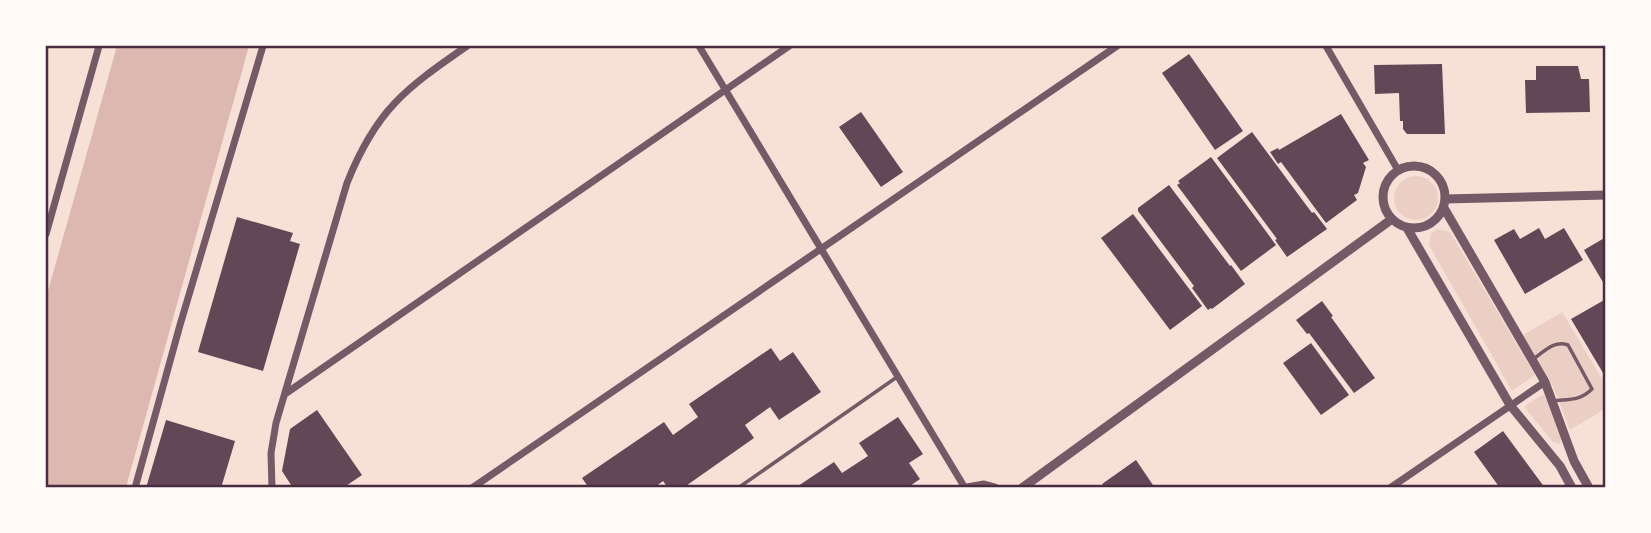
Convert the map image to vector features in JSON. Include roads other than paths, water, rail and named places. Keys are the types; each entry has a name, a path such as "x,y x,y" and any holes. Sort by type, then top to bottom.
{"street":[{"path":"46,234 99,46"},
{"path":"135,488 180,325 263,46"},
{"path":"272,488 271,453 276,423 348,183 361,150 379,120 403,93 467,46"},
{"path":"699,46 966,488 984,485 995,488"},
{"path":"285,394 789,46"},
{"path":"472,488 1118,46"},
{"path":"1326,46 1398,170"},
{"path":"1572,488 1560,466 1510,405 1407,228 1392,219 1384,205 1384,189 1398,170 1415,166 1431,170 1442,183 1445,204 1545,382 1574,461 1589,488"},
{"path":"1445,204 1605,195"},
{"path":"1407,228 1433,222 1445,204"},
{"path":"1022,488 1392,219"},
{"path":"1391,488 1545,382"}],"lane":[{"path":"1532,360 1554,344 1560,342 1568,345 1592,389 1575,400 1553,401"},
{"path":"738,488 898,377"}]}
